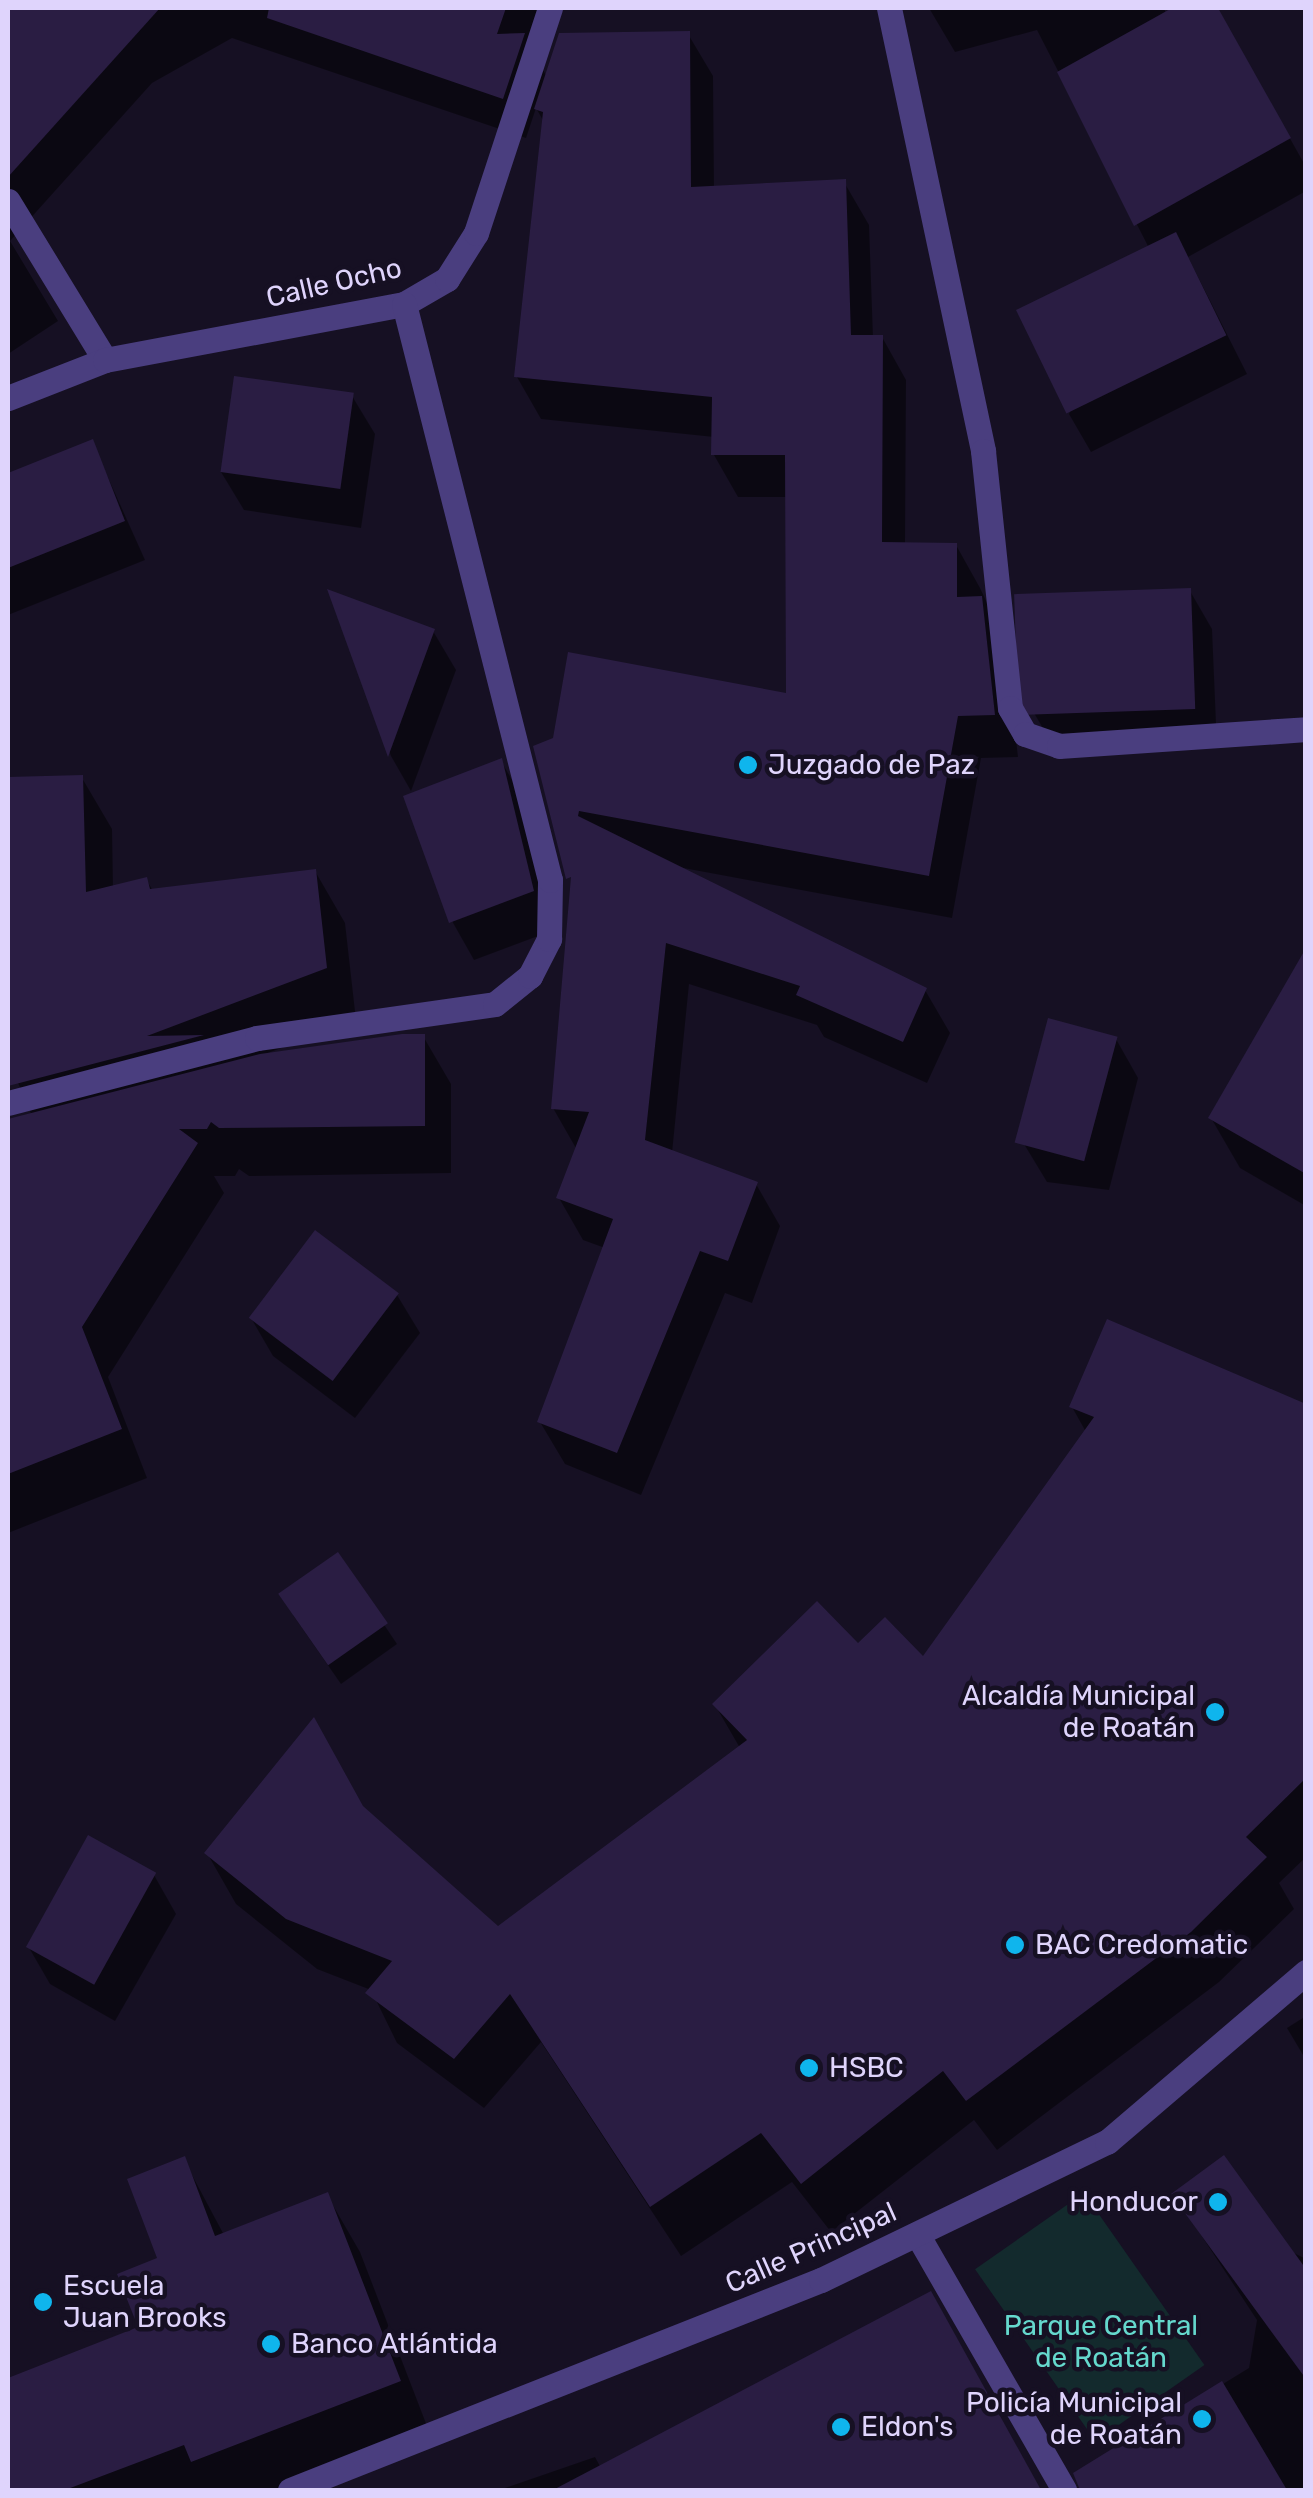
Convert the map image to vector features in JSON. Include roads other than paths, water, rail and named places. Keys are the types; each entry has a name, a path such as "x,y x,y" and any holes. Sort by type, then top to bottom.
{"street":[{"name":"Calle Ocho","path":"8,398 104,360 404,304 448,279 476,233 550,8"},
{"path":"890,8 983,451 1010,708 1025,734 1059,746 1306,730"},
{"path":"8,201 104,360"},
{"path":"8,1103 114,1070 257,1038 495,1004 530,976 542,951 550,880 404,304"},
{"name":"Calle Principal","path":"290,2490 822,2280 1107,2142 1306,1972"},
{"path":"917,2234 1064,2490"}],"place":[{"name":"Juzgado de Paz","path":"748,765"},
{"name":"Alcaldía Municipal de Roatán","path":"1215,1712"},
{"name":"BAC Credomatic","path":"1015,1945"},
{"name":"HSBC","path":"809,2068"},
{"name":"Honducor","path":"1218,2202"},
{"name":"Escuela Juan Brooks","path":"43,2302"},
{"name":"Banco Atlántida","path":"271,2344"},
{"name":"Policía Municipal de Roatán","path":"1202,2419"},
{"name":"Eldon's","path":"841,2427"}],"park label":[{"name":"Parque Central de Roatán","path":"1101,2342"}]}
